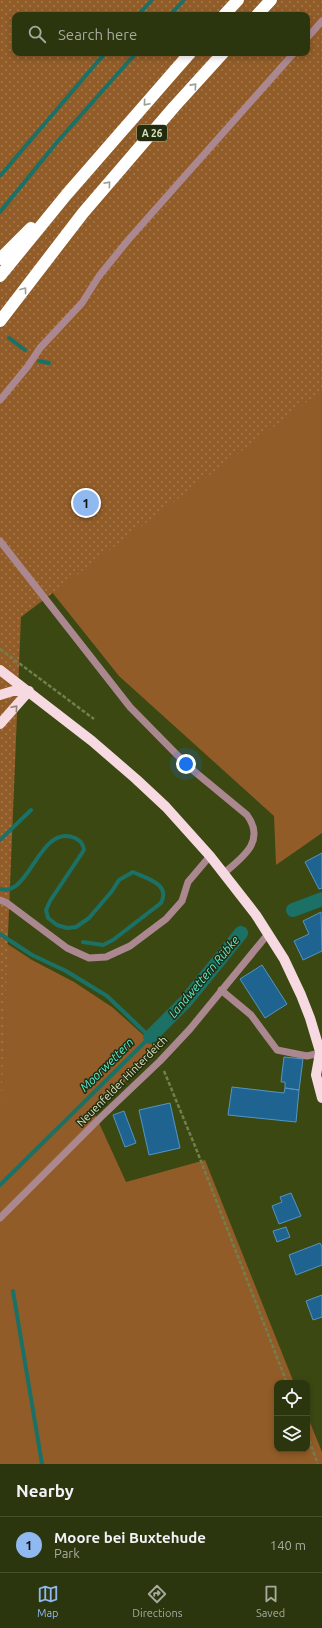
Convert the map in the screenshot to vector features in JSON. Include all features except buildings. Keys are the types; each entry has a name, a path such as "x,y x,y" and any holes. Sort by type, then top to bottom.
{"highway":[{"path":"227,12 238,0"},
{"path":"260,12 271,0"},
{"name":"A 26","path":"0,276 67,194 187,56"},
{"name":"A 26","path":"0,321 83,213 220,56"},
{"name":"A 26","path":"0,259 67,194"}],"main road":[{"path":"0,670 92,741 166,807 210,856 256,915 293,976 320,1041 321,1056 316,1075 322,1098"},
{"path":"0,695 13,690 29,691"},
{"path":"0,724 29,691"}],"street":[{"path":"310,35 322,21"},
{"path":"0,400 28,366 40,348 82,303 100,276 129,239 291,56"},
{"path":"0,541 130,707 189,767 247,815 253,823 255,831 254,838 249,848 224,874"},
{"path":"0,900 7,903 67,948 89,958 106,957 130,946 166,919 182,901 188,882 210,856"},
{"name":"Neuenfelder Hinterdeich","path":"0,1218 101,1117 160,1062 190,1029 268,934"},
{"path":"221,990 251,1015 277,1050 307,1056 321,1056"}],"path":[{"path":"0,649 94,719"},
{"path":"160,1062 197,1151 286,1380"},
{"path":"310,1444 318,1464"}],"shaded area":[{"path":"0,0 322,0 322,390 21,617 0,1130"},
{"path":"322,32 322,833 276,865 274,816 119,676 0,527 0,422 305,56 310,56 310,49"},
{"path":"0,939 32,960 74,982 112,1007 158,1048 94,1112 126,1182 205,1160 293,1380 274,1380 274,1452 310,1452 310,1422 322,1452 322,1464 0,1464"}],"waterway":[{"path":"141,12 152,0"},
{"path":"173,12 184,0"},
{"path":"0,176 102,56"},
{"path":"0,212 58,141 133,56"},
{"path":"9,338 25,350"},
{"path":"39,361 49,363"},
{"path":"0,840 31,810"},
{"path":"0,889 10,889 19,883 43,850 52,841 63,836 77,839 83,846 84,850 50,901 46,910 48,918 57,925 67,928 76,927 89,918 112,891 119,880 133,872 150,879 160,886 163,891 161,903 113,940 103,945 83,942"},
{"name":"Landwettern Rübke","path":"293,910 322,899"},
{"name":"Landwettern Rübke","path":"150,1037 186,1001 241,933"},
{"name":"Moorwettern","path":"0,934 32,955 66,971 107,996 150,1037 0,1185"},
{"path":"13,1291 42,1464"}],"place":[{"name":"Moore bei Buxtehude","path":"86,503"}]}
